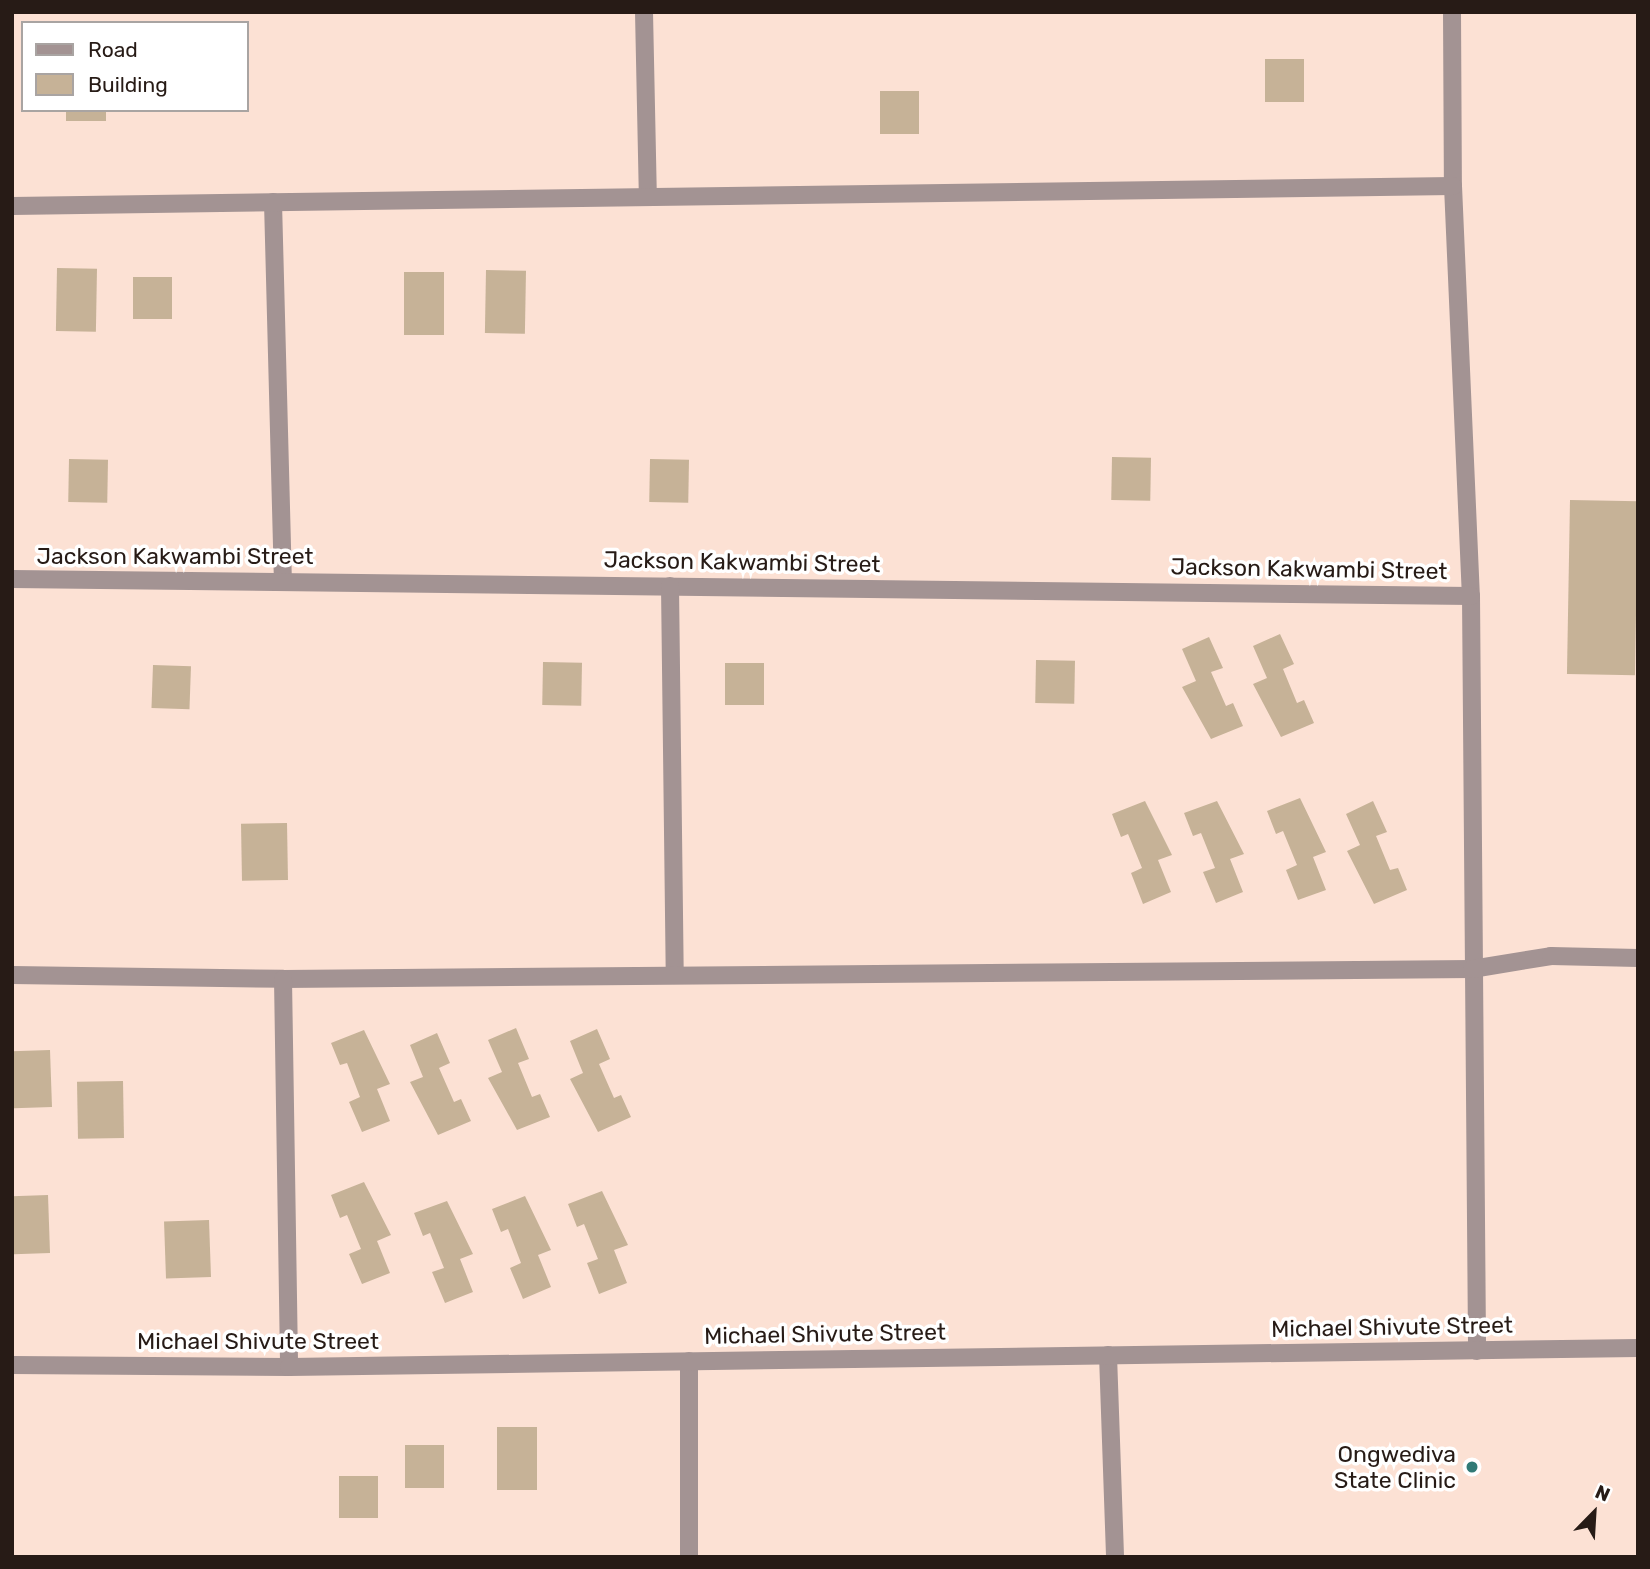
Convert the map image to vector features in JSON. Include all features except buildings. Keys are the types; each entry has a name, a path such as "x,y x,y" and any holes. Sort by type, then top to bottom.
{"street":[{"path":"644,12 648,197"},
{"path":"1452,12 1453,186 1471,596 1477,1351"},
{"path":"12,206 1453,186"},
{"path":"273,202 283,581"},
{"name":"Jackson Kakwambi Street","path":"12,579 1471,596"},
{"path":"670,586 675,975"},
{"path":"12,975 283,979 1472,969 1551,956 1638,958"},
{"path":"283,979 289,1367"},
{"name":"Michael Shivute Street","path":"12,1365 289,1367 1638,1348"},
{"path":"1108,1355 1115,1557"},
{"path":"689,1361 689,1557"}],"place":[{"name":"Ongwediva State Clinic","path":"1472,1467"}]}
